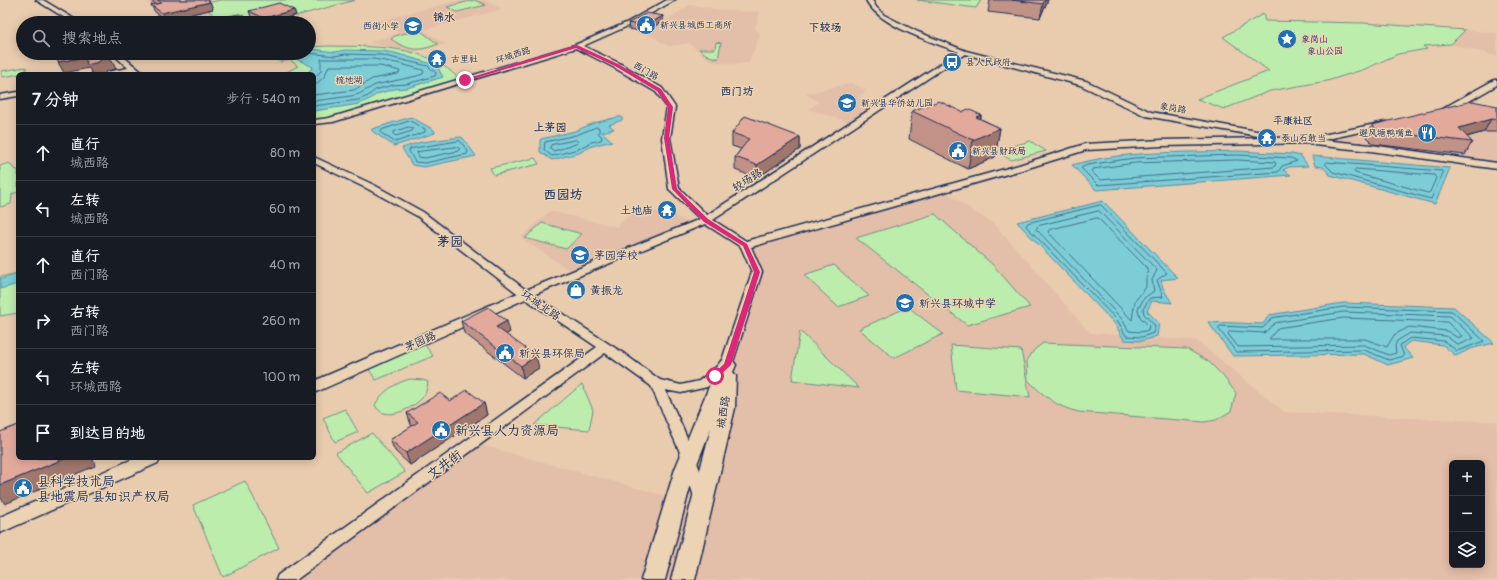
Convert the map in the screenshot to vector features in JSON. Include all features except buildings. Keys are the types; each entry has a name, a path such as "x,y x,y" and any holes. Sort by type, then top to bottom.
{"main road":[{"name":"城西路","path":"683,580 726,408 727,365"},
{"path":"653,580 685,469 727,365"}],"street":[{"path":"39,0 66,16"},
{"name":"环城西路","path":"316,126 330,120 577,46 628,24 672,0"},
{"name":"象岗路","path":"869,0 873,8 882,16 916,33 964,52 1083,83 1149,114 1291,140 1371,148 1497,166"},
{"name":"西门路","path":"577,46 616,65 659,90 671,107 666,138 674,189 706,220"},
{"name":"较场路","path":"525,294 706,220 964,52"},
{"path":"123,60 138,72"},
{"path":"120,72 134,69"},
{"path":"1434,113 1449,109 1497,82"},
{"path":"0,97 16,94"},
{"name":"环城西路","path":"316,122 330,120"},
{"path":"706,220 745,245 1022,167 1085,147 1162,143 1312,140 1396,121"},
{"name":"环城北路","path":"316,161 371,187 420,214 525,294 656,383"},
{"name":"城西路","path":"727,365 757,272 745,245"},
{"name":"茅园路","path":"316,386 525,294"},
{"name":"文井街","path":"284,580 605,347"},
{"path":"656,383 681,389 703,384 727,365"},
{"path":"656,383 686,450 702,506"},
{"path":"0,525 147,460"}],"shaded area":[{"path":"146,0 200,0 224,15 219,16 160,16"},
{"name":"西街小学","path":"461,0 484,0 502,9 423,30 445,44 414,52 386,47 370,42 399,33 378,21"},
{"path":"690,5 728,11 760,12 755,28 760,35 748,63 734,64 711,61 689,43 668,46 647,33"},
{"path":"1465,30 1497,33 1497,56 1451,44"},
{"name":"新兴县华侨幼儿园","path":"852,83 866,91 857,98 879,104 852,123 808,109 819,102 806,94"},
{"path":"1449,109 1497,119 1497,166 1313,140"},
{"path":"941,189 996,226 1090,333 1197,341 1284,412 1497,422 1497,580 284,580 473,443 702,506 727,365 757,272 745,245"},
{"name":"茅园学校","path":"637,207 675,216 689,223 572,272 521,238 550,211 617,227"}],"green space":[{"path":"220,0 355,0 296,16 214,16 203,4"},
{"path":"474,0 486,5 457,12 447,7"},
{"path":"917,0 981,0 976,8"},
{"name":"象山公园","path":"1263,14 1265,21 1363,23 1465,30 1451,44 1423,46 1427,49 1398,54 1365,69 1327,81 1270,91 1224,109 1197,99 1269,71 1223,37"},
{"path":"414,31 422,32 438,44 425,48 414,49 403,46 391,39 395,36"},
{"path":"716,42 721,43 718,59 707,55 699,49 715,49"},
{"name":"梳地湖","path":"316,47 381,47 416,53 447,69 461,81 330,120 316,122 316,72 287,72 298,66 290,60 316,60"},
{"name":"梳地湖","path":"277,60 290,60 280,62"},
{"path":"26,67 26,72 16,72 16,75 2,77 2,71"},
{"path":"1030,141 1046,151 1011,160 996,151"},
{"path":"535,158 539,164 494,175 490,168"},
{"path":"9,163 16,170 16,193 12,194 11,204 0,207 0,166"},
{"path":"935,214 994,266 1030,307 967,325 856,238"},
{"path":"542,223 582,234 566,249 525,238"},
{"path":"834,265 869,296 838,307 804,275"},
{"path":"16,273 16,313 0,316 0,277"},
{"path":"908,307 943,334 894,358 859,329"},
{"path":"800,331 859,388 792,380"},
{"path":"1043,343 1187,349 1209,362 1223,376 1236,393 1231,411 1216,420 1204,422 1079,412 1071,410 1051,400 1028,380 1027,361 1034,350"},
{"path":"424,344 433,356 376,380 368,368"},
{"path":"951,345 1021,350 1030,397 956,390"},
{"path":"410,379 428,382 426,392 423,397 413,406 399,412 392,414 379,411 375,405 381,396 399,383"},
{"path":"582,384 593,410 589,430 534,425"},
{"path":"345,409 358,432 335,442 323,418"},
{"path":"372,433 405,472 368,493 336,453"},
{"path":"245,481 279,548 223,577 193,505"}],"water":[{"name":"梳地湖","path":"316,50 335,52 345,50 382,51 395,53 429,63 438,68 443,77 407,88 394,89 377,94 359,104 316,111 316,72 308,72 313,67 298,60 316,60"},
{"path":"411,117 434,130 435,133 394,146 372,131 372,129"},
{"path":"622,117 622,120 609,125 614,129 602,132 612,141 592,146 579,153 552,160 540,152 541,139 575,131 594,123"},
{"path":"461,137 476,156 424,167 412,165 402,148 421,142"},
{"path":"1237,151 1292,154 1301,156 1308,166 1289,167 1283,170 1291,175 1096,190 1072,165 1112,157 1154,153"},
{"path":"1312,156 1450,168 1435,204 1330,175 1323,167 1315,166"},
{"path":"1103,201 1178,278 1161,280 1163,288 1172,303 1152,301 1147,311 1159,323 1157,336 1142,341 1124,340 1115,324 1017,222"},
{"path":"16,275 16,285 0,289 0,279"},
{"path":"1343,303 1454,307 1494,343 1470,349 1456,356 1443,345 1411,341 1403,347 1413,358 1388,365 1364,354 1233,356 1208,322 1263,324 1269,315"}],"place":[{"name":"新兴县城西工商所","path":"646,25"},
{"name":"西街小学","path":"413,26"},
{"name":"象岗山","path":"1287,39"},
{"name":"古里社","path":"437,59"},
{"name":"县人民政府","path":"952,62"},
{"name":"新兴县华侨幼儿园","path":"847,103"},
{"name":"避风塘鸭嘴鱼","path":"1427,133"},
{"name":"泰山石敢当","path":"1267,138"},
{"name":"新兴县财政局","path":"958,151"},
{"name":"土地庙","path":"667,210"},
{"name":"茅园学校","path":"580,255"},
{"name":"黄振龙","path":"576,290"},
{"name":"新兴县环城中学","path":"905,303"},
{"name":"新兴县环保局","path":"505,353"},
{"name":"新兴县人力资源局","path":"441,430"},
{"name":"县科学技术局 县地震局 县知识产权局","path":"23,488"}],"district":[{"name":"锦水","path":"444,17"},
{"name":"下较场","path":"825,27"},
{"name":"西门坊","path":"737,91"},
{"name":"平康社区","path":"1293,120"},
{"name":"上茅园","path":"550,127"},
{"name":"西园坊","path":"563,194"},
{"name":"茅园","path":"450,241"}],"route":[{"path":"465,80 577,46 616,65 659,90 671,107 666,138 674,189 706,220 745,245 757,272 727,365 715,376"}]}
